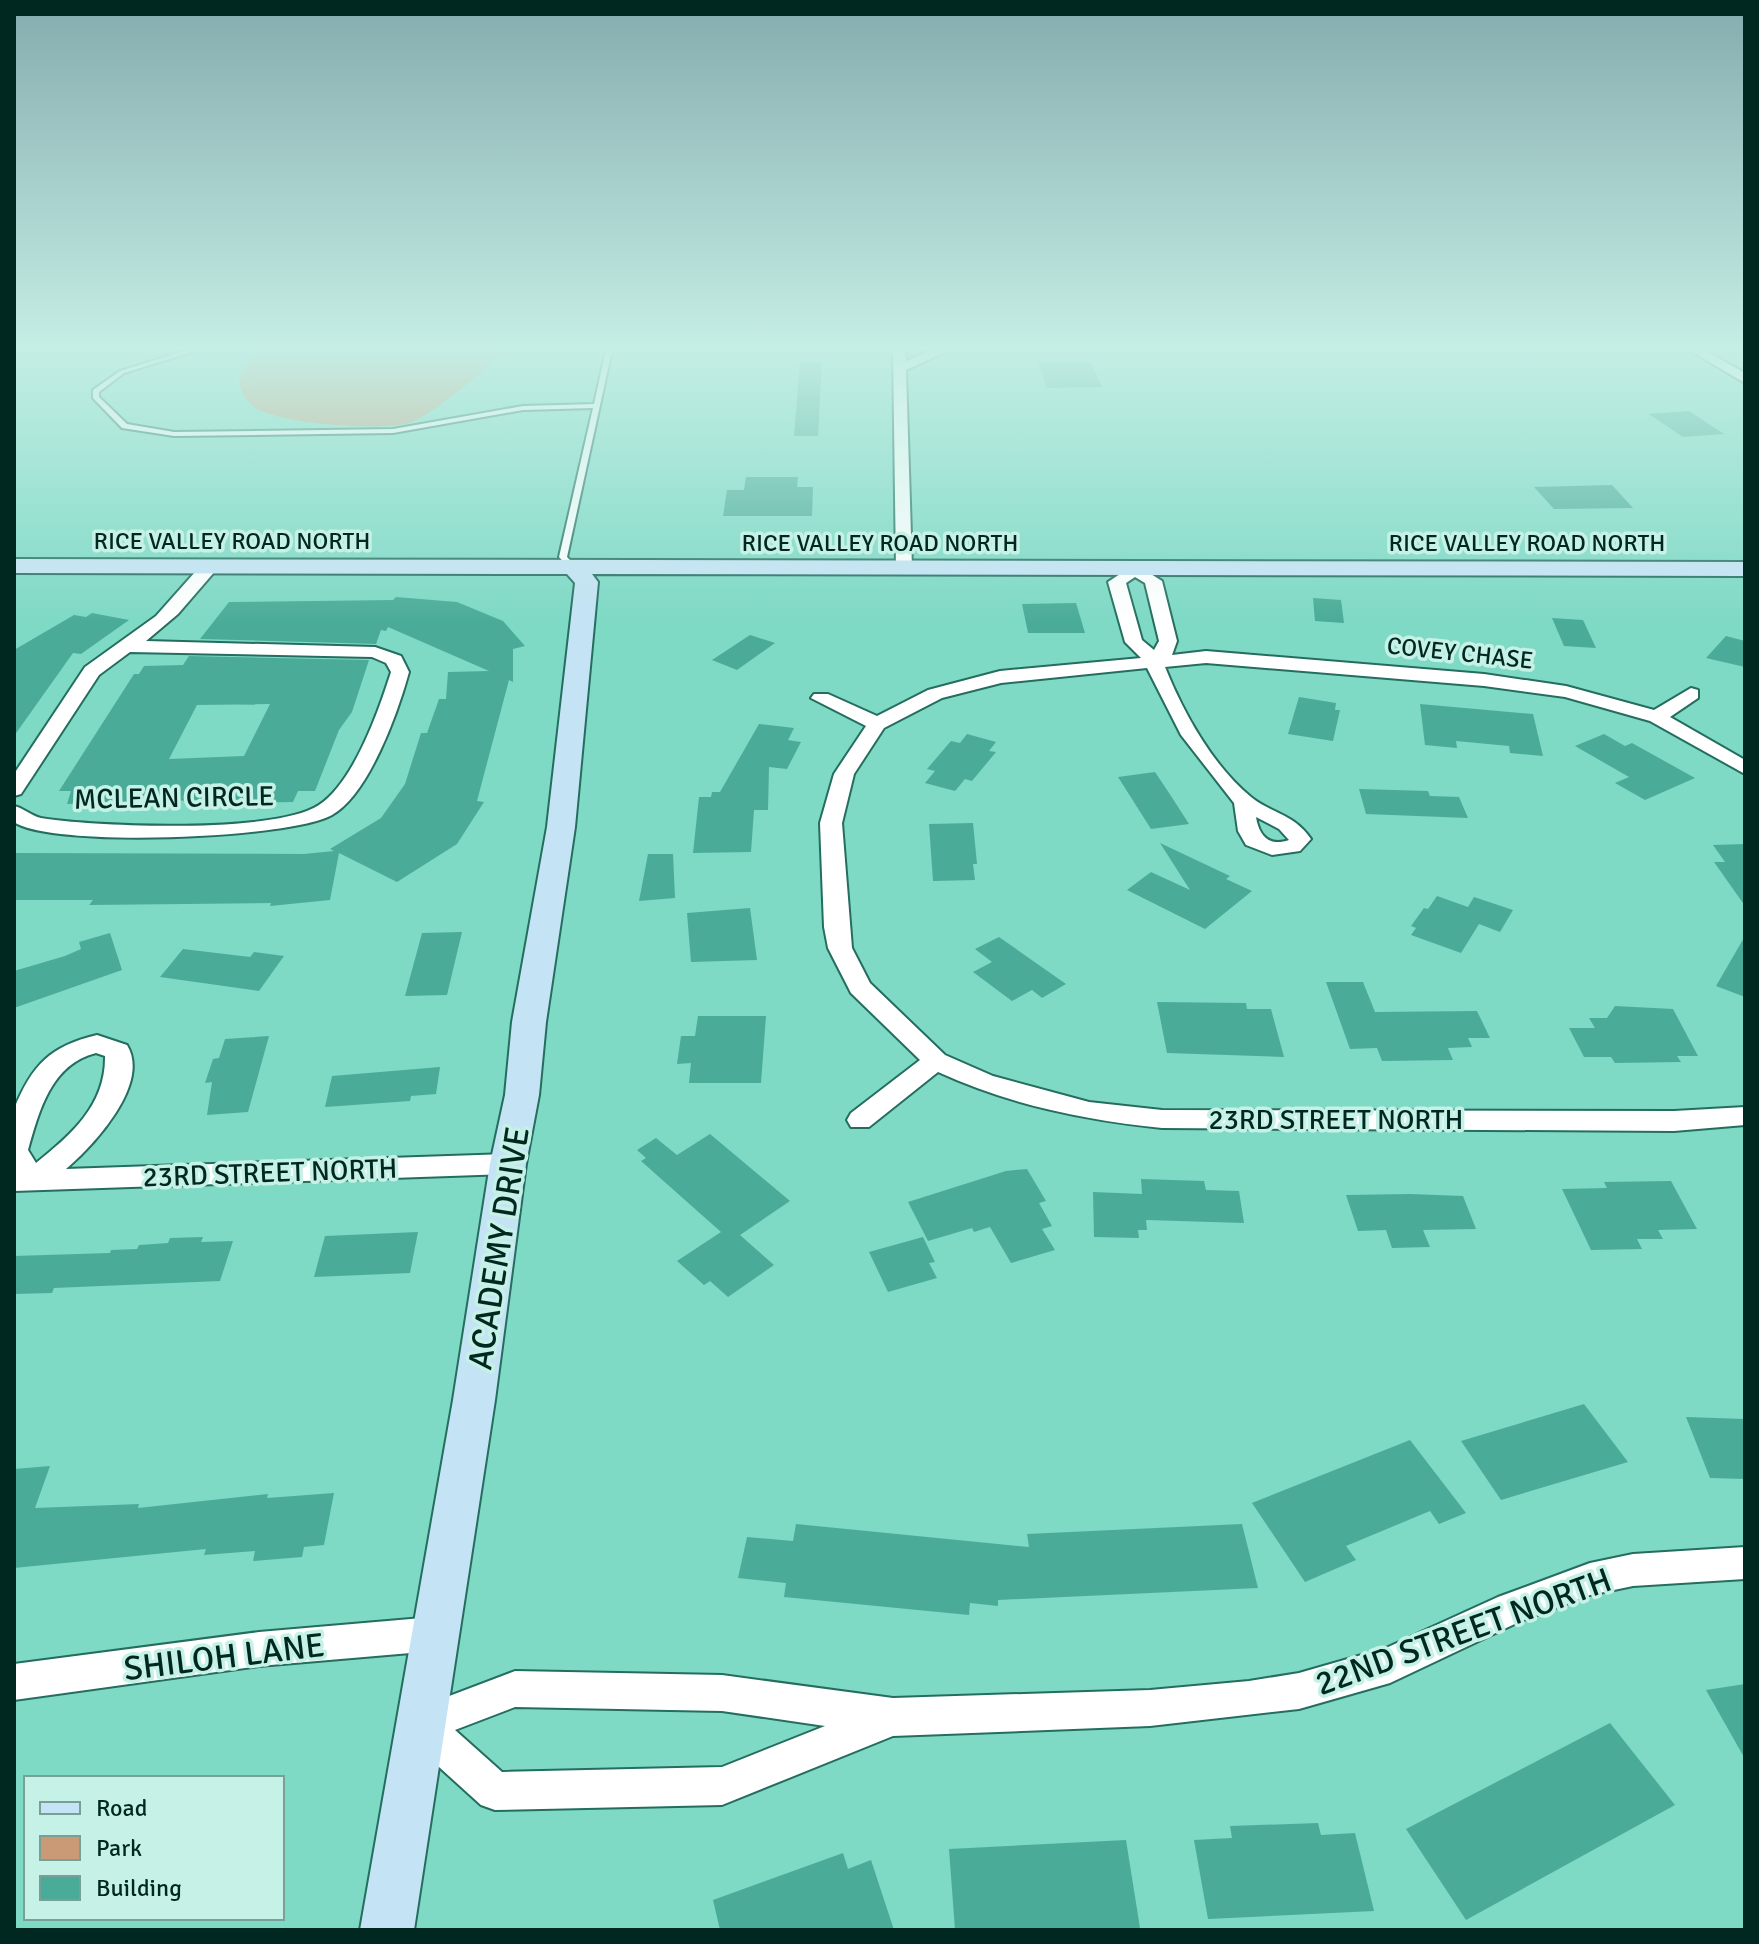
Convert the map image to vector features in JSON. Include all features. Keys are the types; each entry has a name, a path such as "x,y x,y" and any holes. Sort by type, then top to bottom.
{"street":[{"path":"901,441 904,569"},
{"name":"RICE VALLEY ROAD NORTH","path":"14,566 1745,569"},
{"path":"14,790 86,679 126,646 159,626 210,566"},
{"name":"ACADEMY DRIVE","path":"387,1930 474,1400 561,827 587,582 574,568"},
{"path":"1153,659 1167,650 1168,641 1153,581 1135,569 1117,582 1134,642 1153,659 1167,698 1190,739 1244,802"},
{"name":"MCLEAN CIRCLE","path":"14,812 30,823 60,827 253,828 305,819 334,803 354,780 400,672 394,660 375,652 126,646"},
{"name":"COVEY CHASE","path":"936,1061 860,987 840,948 836,927 833,805 844,774 877,724 926,698 977,682 1153,659 1206,657 1484,680 1566,692 1657,717 1745,768"},
{"path":"1657,717 1691,694"},
{"path":"821,698 877,724"},
{"path":"80,1046 111,1046 118,1051 120,1062 118,1076 105,1107 78,1147 23,1181 14,1150 40,1080 63,1056 80,1046"},
{"path":"860,1120 936,1061"},
{"name":"23RD STREET NORTH","path":"936,1061 985,1083 1053,1104 1125,1117 1674,1121 1745,1116"},
{"name":"23RD STREET NORTH","path":"23,1181 259,1170 508,1164"},
{"name":"22ND STREET NORTH","path":"893,1717 722,1786 495,1791 420,1725 515,1689 722,1693 893,1717 1150,1708 1249,1699 1299,1691 1390,1665 1510,1609 1590,1579 1633,1570 1745,1563"},
{"name":"SHILOH LANE","path":"14,1682 259,1649 434,1634"}],"lane":[{"path":"574,568 563,557 587,441"}],"building":[{"path":"746,477 798,477 797,487 813,487 812,516 723,516 727,490 744,490"},
{"path":"1612,485 1633,508 1554,509 1534,487"},
{"path":"396,597 457,602 503,621 525,646 513,649 513,682 509,680 477,801 484,802 457,844 397,882 339,853 330,900 270,906 271,903 89,905 93,900 14,900 14,853 304,854 334,851 330,849 381,818 405,784 421,733 427,733 439,699 446,699 448,672 489,671 388,627 386,631 381,630 376,644 200,639 229,602 393,600"},
{"path":"1313,598 1341,600 1344,623 1315,621"},
{"path":"1076,603 1085,633 1028,633 1022,604"},
{"path":"92,613 129,620 81,654 73,653 14,736 14,650 74,615 86,617"},
{"path":"1552,618 1583,620 1596,648 1564,646"},
{"path":"750,635 775,643 737,670 712,660"},
{"path":"1726,636 1745,641 1745,667 1706,658"},
{"path":"189,656 369,660 352,712 339,730 315,791 298,791 293,802 233,803 235,799 67,804 71,791 59,791 134,674 139,674 144,666 183,665","holes":["270,704 244,756 169,759 197,705"]},
{"path":"1299,697 1336,703 1335,710 1340,710 1333,741 1288,734"},
{"path":"1420,704 1533,714 1543,756 1510,753 1509,746 1456,741 1457,748 1425,745"},
{"path":"759,724 794,728 788,740 801,742 787,769 769,767 768,810 754,810 751,852 693,853 699,797 711,797 712,792 720,792"},
{"path":"967,734 996,742 989,751 996,752 972,781 965,779 955,791 925,783 935,771 927,769 951,741 960,743"},
{"path":"1604,734 1625,746 1632,743 1695,778 1645,800 1615,783 1629,777 1575,746"},
{"path":"1155,772 1189,824 1151,829 1118,777"},
{"path":"1359,789 1428,791 1430,796 1459,797 1468,818 1366,814"},
{"path":"973,823 977,864 973,864 975,880 933,881 929,824"},
{"path":"1160,843 1230,876 1226,879 1252,891 1205,929 1127,890 1151,872 1190,890"},
{"path":"1745,844 1745,906 1714,862 1725,862 1713,845"},
{"path":"648,854 673,854 675,898 639,901"},
{"path":"1437,896 1468,907 1474,897 1513,910 1500,932 1479,924 1461,953 1411,935 1416,928 1411,926"},
{"path":"750,908 757,960 691,962 687,913"},
{"path":"462,932 447,995 405,996 422,933"},
{"path":"110,933 122,970 14,1008 14,971 65,956 81,949 79,942"},
{"path":"1745,936 1745,997 1716,986"},
{"path":"999,937 1066,984 1042,998 1032,990 1012,1001 973,972 992,962 975,949"},
{"path":"183,949 250,957 254,952 284,956 259,991 160,977"},
{"path":"1326,982 1363,982 1375,1012 1477,1011 1490,1038 1468,1038 1472,1047 1448,1048 1453,1060 1382,1061 1377,1048 1350,1049"},
{"path":"1157,1002 1246,1003 1247,1009 1271,1009 1284,1057 1167,1053"},
{"path":"1615,1006 1673,1009 1698,1056 1677,1056 1681,1062 1615,1063 1611,1057 1584,1057 1569,1028 1595,1028 1589,1018 1607,1018"},
{"path":"698,1016 766,1016 761,1083 689,1083 691,1063 677,1064 681,1036 695,1036"},
{"path":"269,1036 248,1112 207,1115 212,1082 205,1083 213,1059 219,1058 225,1039"},
{"path":"440,1067 436,1094 411,1096 410,1101 325,1107 332,1076"},
{"path":"710,1134 790,1201 740,1235 774,1265 728,1297 710,1281 704,1285 677,1261 721,1232 641,1161 646,1158 637,1150 656,1138 677,1155"},
{"path":"1027,1169 1046,1201 1039,1203 1052,1226 1042,1229 1055,1250 1011,1263 990,1227 974,1232 972,1228 928,1241 908,1202 1006,1171"},
{"path":"1141,1179 1204,1181 1206,1190 1239,1191 1244,1223 1146,1220 1147,1230 1138,1230 1139,1238 1094,1237 1093,1192 1142,1194"},
{"path":"1671,1181 1697,1229 1658,1230 1663,1239 1637,1239 1642,1249 1591,1250 1562,1189 1607,1188 1604,1182"},
{"path":"1346,1195 1463,1196 1476,1229 1423,1230 1430,1247 1392,1248 1386,1230 1358,1231"},
{"path":"418,1232 410,1273 314,1277 325,1236"},
{"path":"203,1237 201,1242 233,1241 220,1281 54,1288 52,1293 14,1294 14,1256 110,1253 111,1250 137,1249 139,1245 168,1243 170,1238"},
{"path":"923,1237 935,1262 929,1263 937,1278 888,1292 869,1252"},
{"path":"1584,1404 1628,1462 1501,1500 1461,1441"},
{"path":"1686,1417 1745,1419 1745,1479 1710,1478"},
{"path":"1410,1440 1466,1513 1439,1524 1430,1511 1346,1546 1356,1560 1305,1582 1252,1503"},
{"path":"50,1466 35,1508 139,1504 138,1508 268,1494 267,1498 334,1493 324,1545 304,1547 302,1557 253,1561 255,1551 204,1555 206,1549 14,1568 14,1469"},
{"path":"796,1524 1029,1547 1027,1534 1242,1524 1258,1588 998,1600 998,1606 970,1603 969,1615 784,1597 786,1583 738,1578 747,1537 793,1541"},
{"path":"1745,1684 1745,1759 1706,1690"},
{"path":"1610,1723 1675,1805 1466,1920 1406,1829"},
{"path":"1318,1823 1321,1835 1355,1833 1374,1911 1208,1919 1194,1840 1232,1838 1230,1826"},
{"path":"1126,1840 1140,1928 955,1930 949,1849"},
{"path":"843,1853 848,1869 871,1860 894,1930 720,1930 713,1900"}]}
